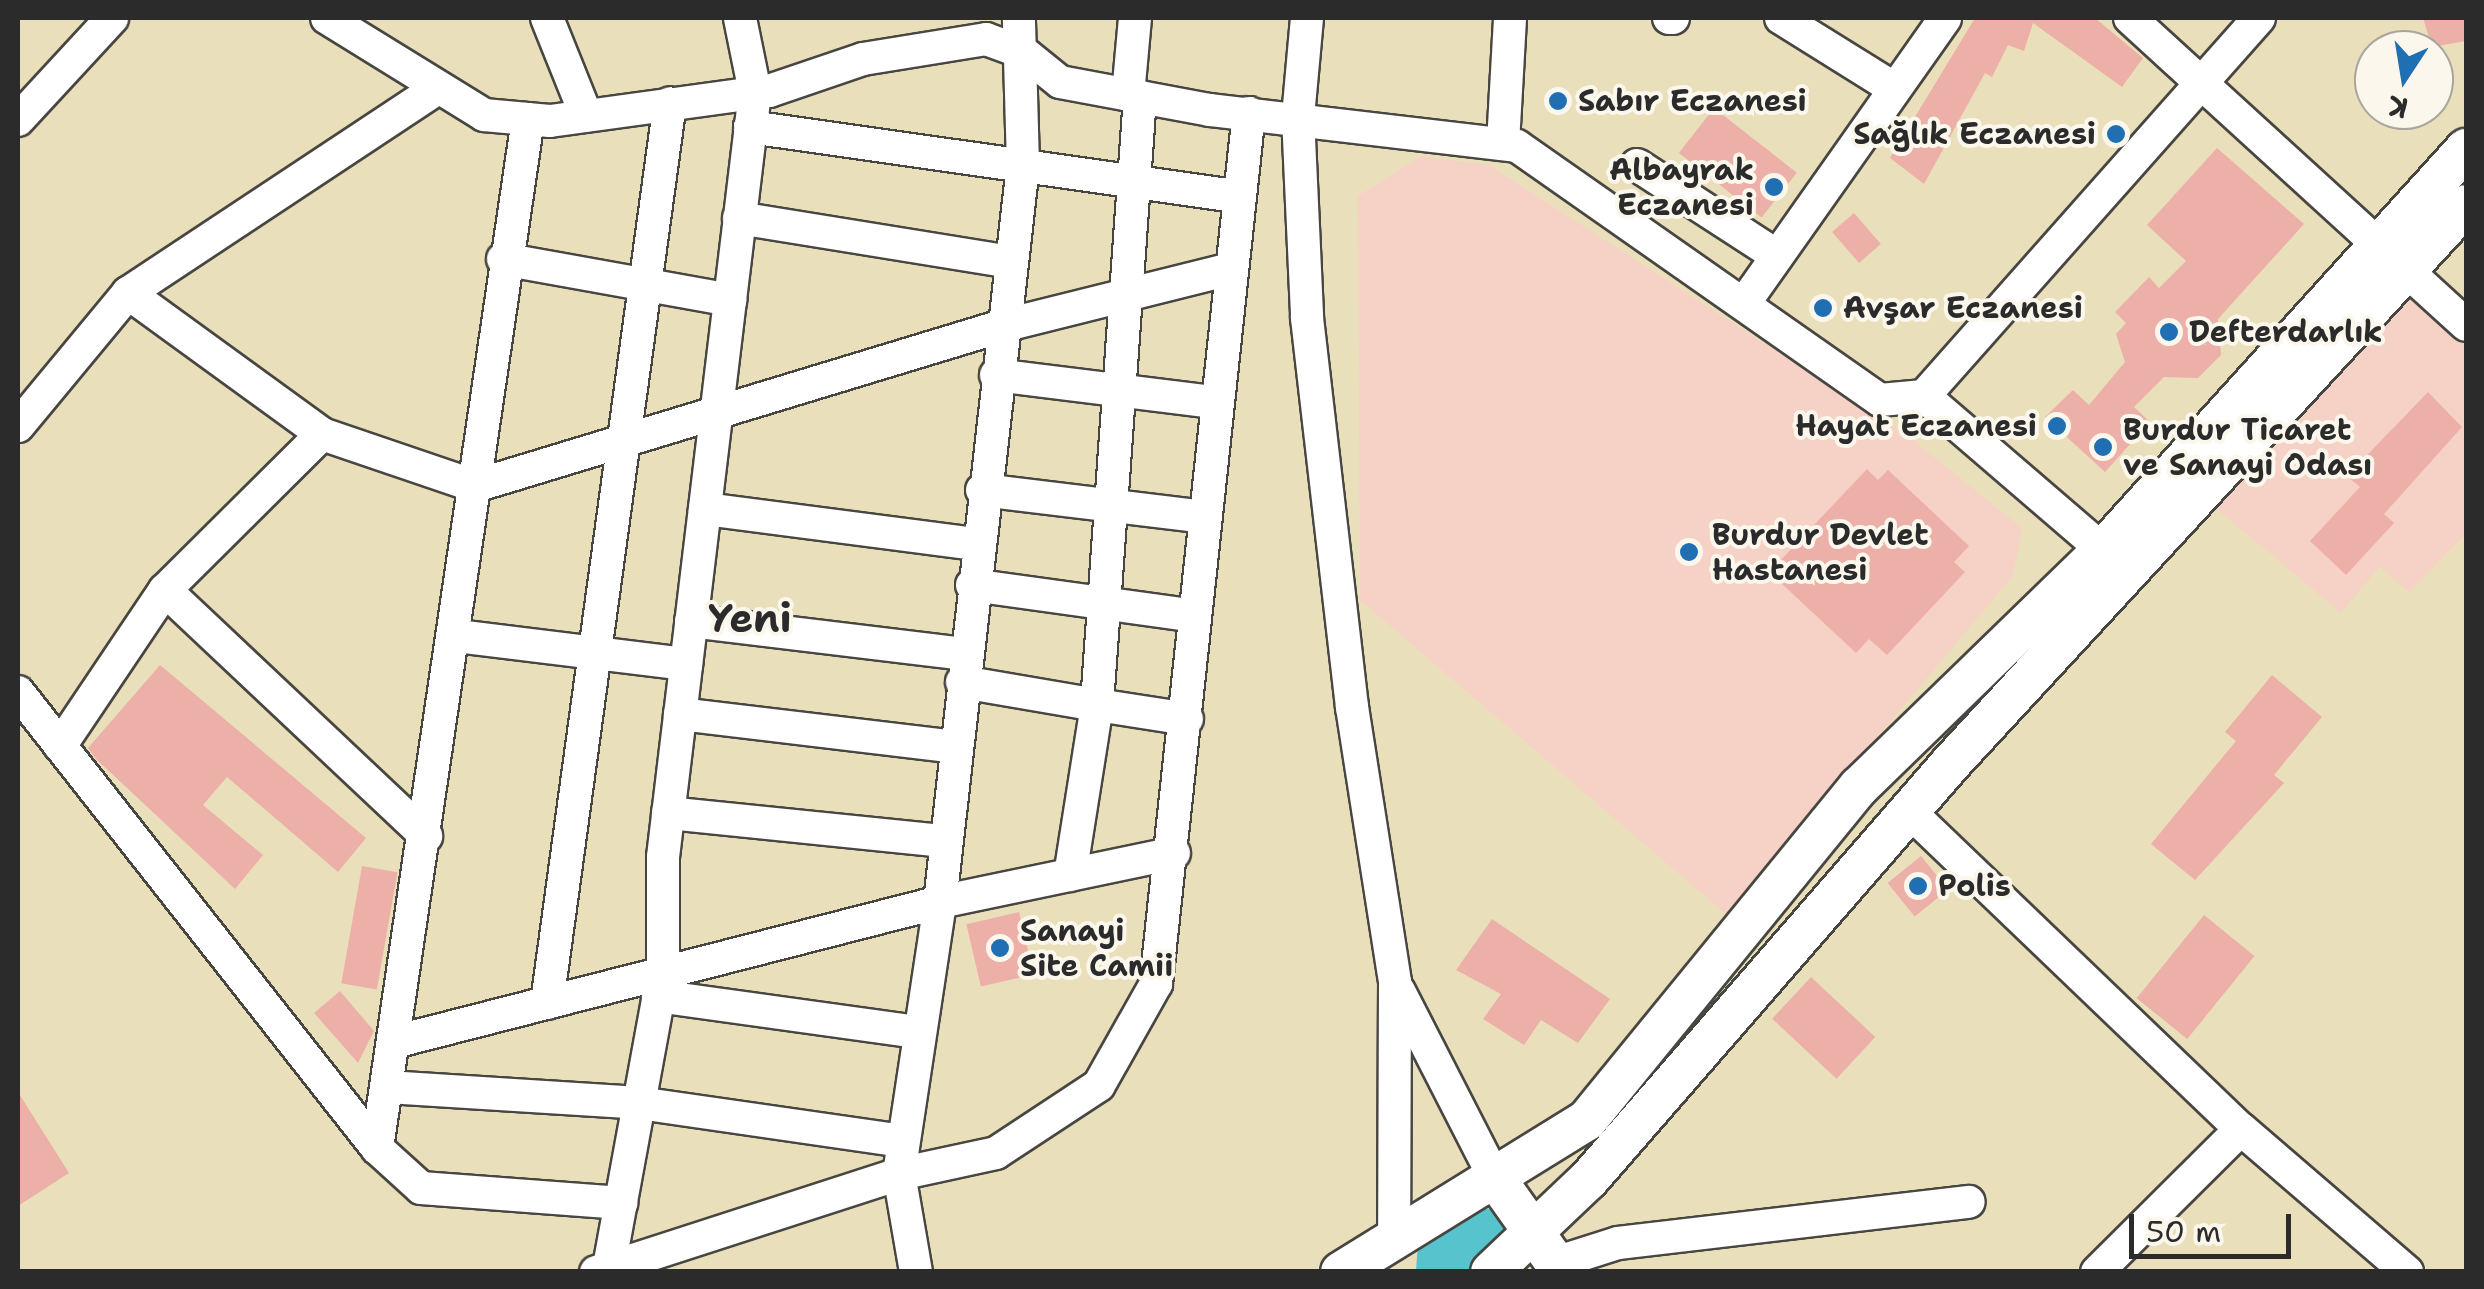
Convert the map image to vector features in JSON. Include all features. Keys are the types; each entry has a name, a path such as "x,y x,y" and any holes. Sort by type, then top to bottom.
{"main road":[{"path":"1491,1272 1549,1256 1633,1131 2392,259 2466,149"},
{"path":"1340,1272 1396,1256 1493,1175 1587,1120 1860,787 2392,259 2466,204"},
{"path":"1493,1175 1549,1256"}],"street":[{"path":"18,120 112,18"},
{"path":"327,18 484,115 528,119 586,115 755,92 986,39 1024,53 1060,82 1134,96 1503,144 1745,302 1880,400 1924,396 2259,18"},
{"path":"547,18 586,115"},
{"path":"603,1269 621,1202 660,985 668,813 755,92 740,18"},
{"path":"916,1272 898,1174 940,902 982,490 1022,164 1024,53 1019,18"},
{"path":"1070,875 1097,706 1134,181 1135,18"},
{"path":"1307,18 1298,116 1310,337 1395,982 1396,1256"},
{"path":"1503,144 1510,18"},
{"path":"1781,18 1895,89"},
{"path":"1745,302 1946,18"},
{"path":"2130,18 2204,80 2466,325"},
{"path":"18,426 128,293 438,88"},
{"path":"547,1003 616,441 670,103"},
{"path":"603,1269 898,1174 996,1153 1100,1085 1156,984 1174,853 1214,402 1249,112"},
{"path":"377,1148 457,636 503,260 528,119"},
{"path":"750,127 1239,197"},
{"path":"1637,165 1777,256"},
{"path":"740,218 1010,262"},
{"path":"503,260 730,300"},
{"path":"128,293 322,434 475,486 1002,326 1230,269"},
{"path":"996,375 1214,402"},
{"path":"1924,396 2103,550"},
{"path":"60,746 165,590 322,434"},
{"path":"982,490 1204,516"},
{"path":"704,509 976,544"},
{"path":"972,585 1196,616"},
{"path":"165,590 426,836"},
{"path":"691,621 964,668 1097,706 1187,718"},
{"path":"457,636 686,664"},
{"path":"18,692 377,1148 421,1188 621,1202"},
{"path":"680,714 956,747"},
{"path":"1909,810 2241,1129 2407,1272"},
{"path":"668,813 946,841"},
{"path":"394,1042 547,1003 660,985 940,902 1174,853"},
{"path":"1395,982 1493,1175"},
{"path":"660,985 919,1032"},
{"path":"386,1087 639,1103 903,1142"},
{"path":"2096,1272 2241,1129"},
{"path":"1549,1256 1635,1240 1968,1202"}],"shaded area":[{"name":"Burdur Devlet Hastanesi","path":"1421,156 1489,165 1909,437 2022,528 2013,576 1727,915 1360,600 1358,196"},
{"path":"2405,294 2466,347 2466,534 2409,592 2379,567 2341,613 2211,504"}],"water":[{"path":"1483,1207 1514,1218 1482,1271 1416,1271 1418,1242"}],"building":[{"path":"1975,18 2095,18 2143,58 2122,87 2033,23 2024,51 2008,45 1992,77 1985,73 1924,184 1890,158"},
{"path":"2423,18 2466,18 2466,41 2454,43 2454,30 2427,30"},
{"path":"1714,108 1797,173 1762,218 1679,153"},
{"path":"2217,148 2304,224 2218,319 2221,355 2198,378 2164,377 2134,407 2150,422 2105,472 2045,417 2073,390 2089,405 2125,362 2116,334 2126,323 2115,312 2149,277 2159,288 2186,261 2147,225"},
{"path":"1854,213 1881,244 1859,263 1832,232"},
{"path":"2428,392 2462,427 2384,514 2394,523 2346,575 2310,541 2360,487 2347,476"},
{"path":"1867,469 1878,480 1888,470 1969,546 1954,562 1965,572 1887,655 1869,639 1856,653 1781,583 1791,573 1779,562"},
{"path":"160,665 366,838 338,872 227,777 203,805 263,855 235,889 96,759 88,748"},
{"path":"2272,675 2322,717 2274,775 2284,783 2195,880 2151,844 2236,741 2225,732"},
{"name":"Polis","path":"1921,856 1948,889 1915,916 1888,883"},
{"path":"362,866 397,872 377,989 341,983"},
{"name":"Sanayi Site Camii","path":"1019,912 1033,974 981,987 966,924"},
{"path":"2204,915 2255,956 2187,1039 2137,998"},
{"path":"1492,919 1610,999 1578,1043 1541,1020 1524,1045 1483,1019 1501,994 1456,970"},
{"path":"1811,977 1875,1037 1836,1079 1772,1019"},
{"path":"340,991 374,1031 358,1063 314,1013"},
{"path":"18,1092 69,1173 18,1206"}],"place":[{"name":"Sabır Eczanesi","path":"1558,101"},
{"name":"Sağlık Eczanesi","path":"2116,134"},
{"name":"Albayrak Eczanesi","path":"1774,187"},
{"name":"Avşar Eczanesi","path":"1823,308"},
{"name":"Defterdarlık","path":"2169,332"},
{"name":"Hayat Eczanesi","path":"2057,426"},
{"name":"Burdur Ticaret ve Sanayi Odası","path":"2103,447"},
{"name":"Burdur Devlet Hastanesi","path":"1689,552"},
{"name":"Polis","path":"1918,886"},
{"name":"Sanayi Site Camii","path":"1000,948"}],"district":[{"name":"Yeni","path":"750,618"}]}
